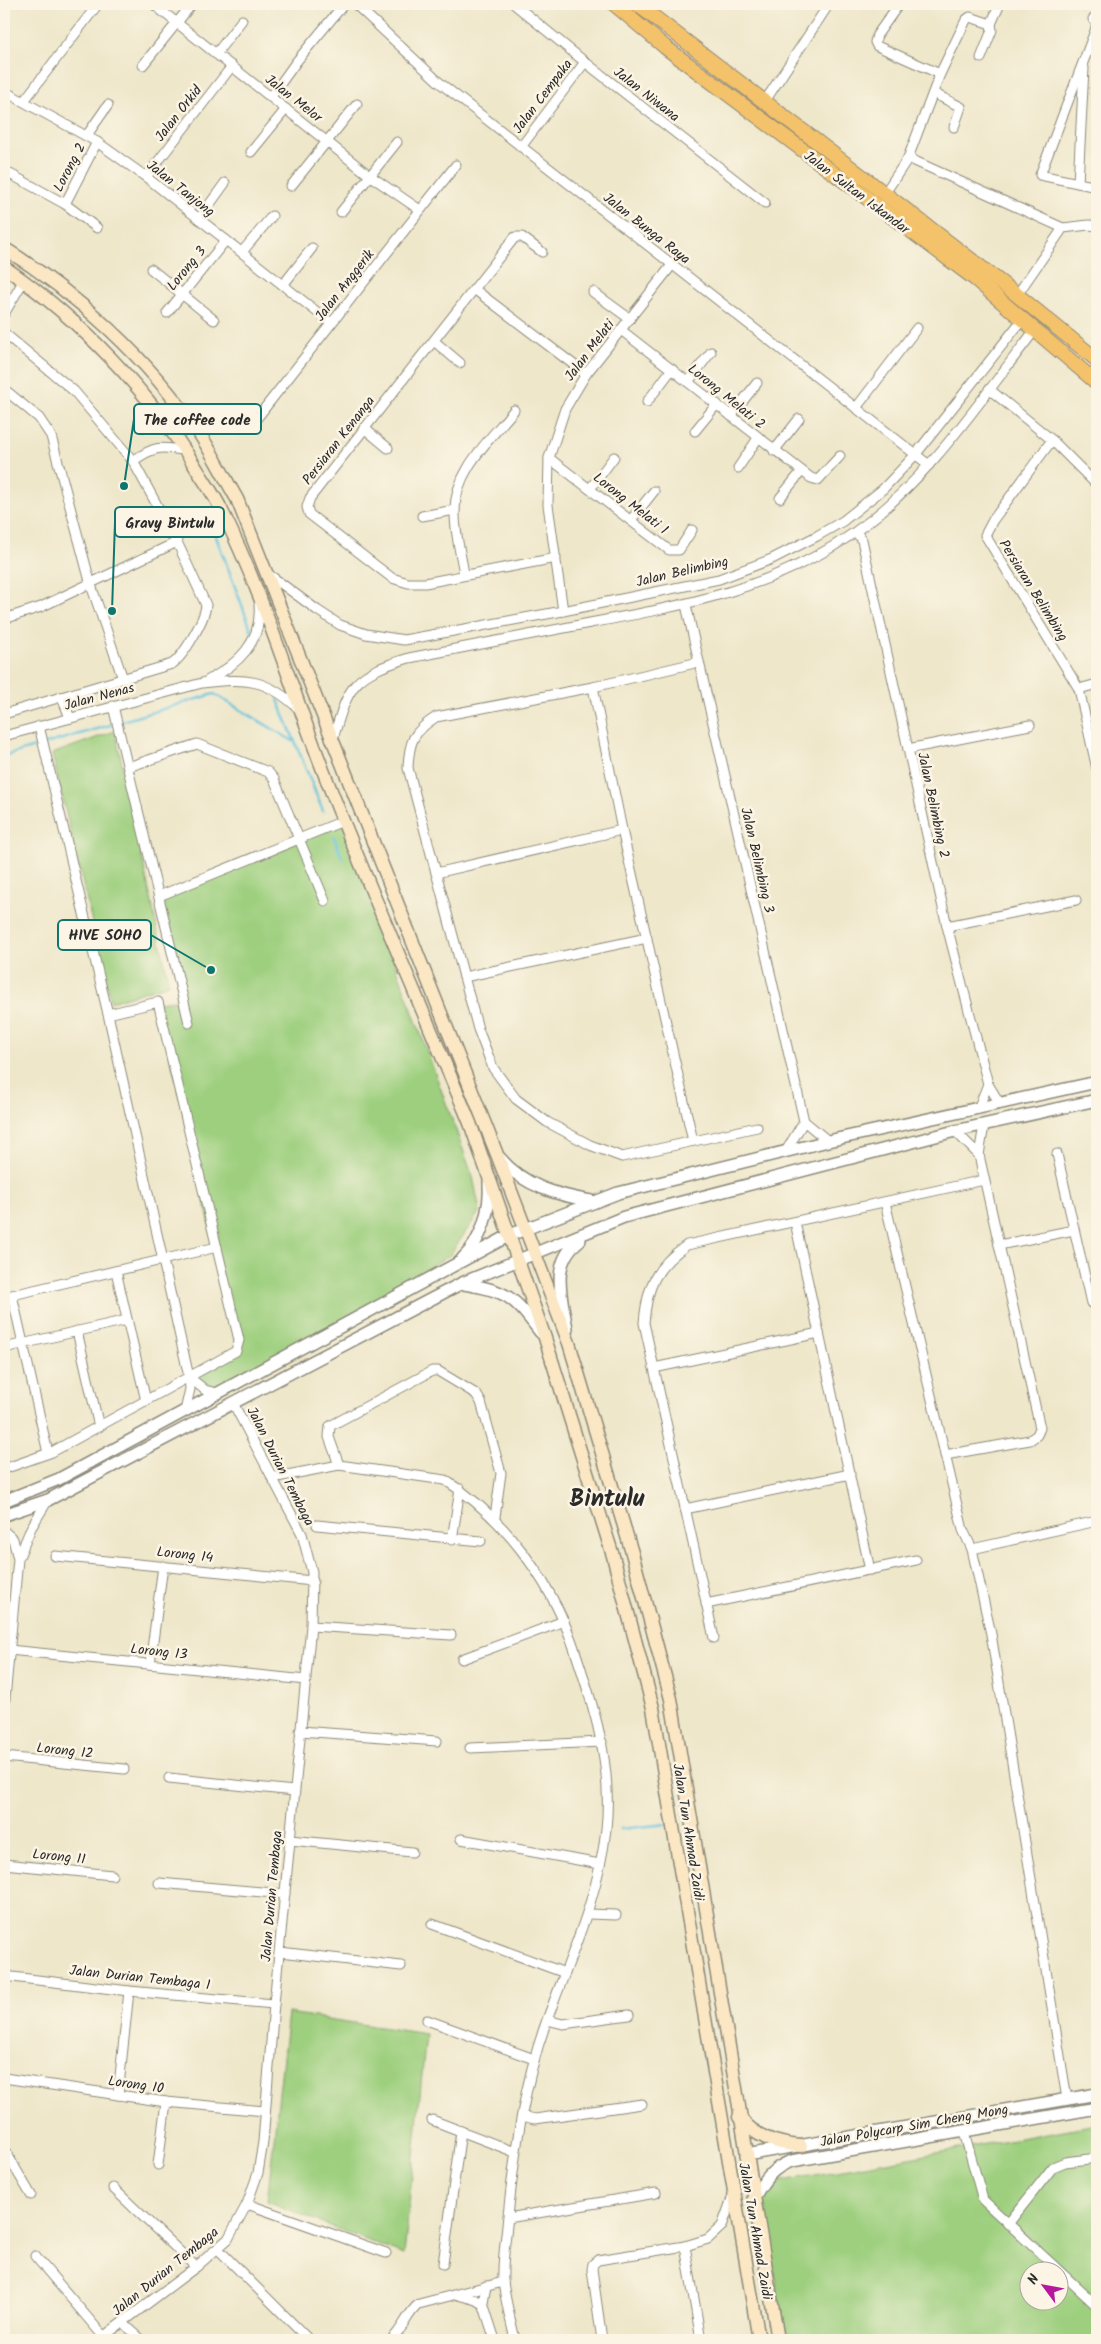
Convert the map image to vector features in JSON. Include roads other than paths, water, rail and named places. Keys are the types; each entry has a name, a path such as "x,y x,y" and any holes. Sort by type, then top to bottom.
{"main road":[{"name":"Jalan Sultan Iskandar","path":"614,4 665,47 974,278 1097,383"},
{"name":"Jalan Sultan Iskandar","path":"637,4 1017,295 1097,360"},
{"name":"Jalan Tun Ahmad Zaidi","path":"4,248 69,292 156,379 199,433 237,499 498,1157 569,1343 632,1553 671,1699 739,2116 778,2340"},
{"name":"Jalan Tun Ahmad Zaidi","path":"4,267 24,280 74,322 143,394 186,451 221,508 258,595 299,710 343,821 488,1171 546,1338 613,1556 653,1708 757,2337"},
{"path":"739,2116 753,2131 765,2138 781,2144 801,2146"}],"street":[{"path":"24,102 98,4"},
{"name":"Jalan Melor","path":"153,4 369,175 420,210"},
{"path":"144,65 192,4"},
{"path":"271,98 296,62 344,4"},
{"name":"Jalan Bunga Raya","path":"356,4 440,83 929,465"},
{"name":"Jalan Niwana","path":"514,4 765,203"},
{"path":"765,101 829,4"},
{"path":"899,4 877,35 875,42 877,46 940,74"},
{"path":"981,58 1000,4"},
{"path":"885,194 908,158 940,74 967,18 992,24"},
{"path":"1093,19 1097,23 1095,31 1040,175 1097,187"},
{"path":"216,54 242,20"},
{"path":"1078,183 1084,58"},
{"name":"Jalan Cempaka","path":"521,147 585,62"},
{"name":"Jalan Orkid","path":"146,177 232,66"},
{"name":"Jalan Tanjong","path":"4,91 97,142 146,177 331,323"},
{"path":"933,93 961,107 954,126"},
{"path":"291,186 357,104"},
{"path":"87,135 108,105"},
{"path":"251,152 286,109"},
{"name":"Lorong 2","path":"65,204 97,142"},
{"path":"341,212 397,142"},
{"path":"908,158 1063,228 1097,226"},
{"name":"Jalan Anggerik","path":"254,423 456,165"},
{"path":"10,174 65,204 98,228"},
{"path":"198,219 225,184"},
{"path":"242,252 272,216"},
{"path":"1017,295 1063,228"},
{"name":"Persiaran Kenanga","path":"542,252 522,237 515,237 310,498 307,507 309,514 392,578 408,583 425,583 464,574 556,558"},
{"name":"Lorong 3","path":"167,313 226,240"},
{"path":"283,285 312,248"},
{"name":"Jalan Melati","path":"563,611 548,505 549,458 566,408 586,374 672,264"},
{"path":"151,269 214,320"},
{"path":"4,314 24,280"},
{"path":"474,289 586,374"},
{"path":"593,292 630,319"},
{"name":"Jalan Belimbing","path":"267,573 316,610 340,625 366,634 404,640 563,611 719,579 772,559 843,521 883,489 916,454 1022,320"},
{"path":"856,408 917,328"},
{"name":"Lorong Melati 2","path":"621,330 801,472 818,480 840,456"},
{"path":"333,739 344,703 355,685 369,672 384,666 409,658 686,605 772,578 820,554 856,532 897,497 929,465 1035,330"},
{"path":"4,333 74,391 133,461 177,542 206,605 204,614 178,660 172,664 4,714"},
{"path":"434,341 460,363"},
{"path":"688,382 711,352"},
{"path":"647,402 672,369"},
{"path":"731,416 756,383"},
{"path":"4,388 39,418 51,436 91,585 123,679"},
{"path":"988,389 1052,440 1097,485"},
{"path":"695,431 717,404"},
{"path":"464,574 455,510 458,492 466,472 514,410"},
{"path":"774,450 799,419"},
{"path":"364,428 388,448"},
{"path":"738,468 758,438"},
{"name":"Persiaran Belimbing","path":"1052,440 993,520 985,535 1079,689 1097,769"},
{"path":"133,461 148,450 164,447 186,451"},
{"path":"590,489 614,457"},
{"name":"Lorong Melati 1","path":"549,458 669,550 675,552 678,550 692,530"},
{"path":"780,498 801,472"},
{"path":"631,520 654,491"},
{"path":"422,516 455,510"},
{"name":"Jalan Belimbing 2","path":"856,532 862,540 947,926 988,1084 1000,1104"},
{"path":"4,619 41,607 91,585 177,542"},
{"name":"Jalan Nenas","path":"202,683 228,669 248,649 260,618 258,595"},
{"name":"Jalan Belimbing 3","path":"686,605 804,1121"},
{"path":"699,662 593,688 436,717 419,728 409,746 408,768 478,1029 493,1068 516,1099 546,1122 590,1144 622,1157 757,1127"},
{"name":"Jalan Nenas","path":"4,736 202,683 246,680 265,686 284,696 299,710"},
{"path":"1079,689 1097,684"},
{"path":"593,688 622,830 692,1142"},
{"path":"62,697 70,718"},
{"path":"113,706 189,1022"},
{"path":"908,749 1030,725"},
{"path":"39,726 108,1014 189,1377 190,1389 185,1411"},
{"path":"128,767 197,744 268,772 274,779 325,901"},
{"path":"159,896 343,821"},
{"path":"436,873 622,830"},
{"path":"947,926 1076,900"},
{"path":"464,977 647,938"},
{"path":"4,1469 48,1453 99,1427 236,1351 238,1346 239,1340 158,1002 108,1014"},
{"path":"4,1501 58,1480 525,1228 618,1193 828,1141 1097,1082"},
{"path":"978,1108 988,1084"},
{"path":"4,1515 48,1500 462,1283 519,1262 624,1217 955,1131 1097,1100"},
{"path":"786,1151 804,1121 828,1141"},
{"path":"945,1455 1030,1440 1040,1428 979,1155 984,1125"},
{"path":"955,1131 979,1155"},
{"path":"1057,1154 1090,1303"},
{"path":"498,1157 508,1169 530,1183 565,1197 593,1202"},
{"path":"446,1270 464,1257 478,1237 488,1212 488,1171"},
{"path":"714,1638 644,1323 645,1302 654,1278 669,1257 687,1245 984,1180"},
{"path":"885,1202 963,1530 972,1549 991,1634 1067,2099 1075,2106 1081,2108 1097,2107"},
{"path":"795,1222 870,1570"},
{"path":"569,1343 559,1287 561,1269 569,1248 596,1229"},
{"path":"999,1245 1074,1230"},
{"path":"48,1453 23,1343 8,1296 217,1247"},
{"path":"116,1271 146,1401"},
{"path":"462,1283 493,1288 512,1298 546,1338"},
{"path":"4,1348 128,1320"},
{"path":"77,1331 99,1427"},
{"path":"654,1368 819,1333"},
{"path":"339,1465 329,1437 330,1426 432,1371 438,1371 476,1394 481,1402 501,1473 495,1517"},
{"path":"189,1377 205,1390 218,1393"},
{"name":"Jalan Durian Tembaga","path":"102,2339 196,2268 228,2239 247,2204 258,2173 306,1680 313,1581 302,1534 233,1403"},
{"path":"272,1478 339,1465 445,1480 460,1489 495,1517 546,1586 564,1622 592,1699 602,1742 607,1799 606,1828 600,1864 588,1914 534,2059 515,2152 503,2282 515,2340"},
{"path":"685,1509 850,1474"},
{"path":"452,1540 460,1489"},
{"path":"4,1709 5,1678 18,1559 32,1528 48,1500"},
{"path":"972,1549 1097,1522"},
{"path":"317,1525 452,1540 481,1541"},
{"path":"4,1531 13,1539 18,1559"},
{"name":"Lorong 14","path":"55,1556 313,1581"},
{"path":"706,1604 916,1560"},
{"path":"150,1664 164,1566"},
{"path":"462,1659 564,1622"},
{"path":"311,1626 451,1635"},
{"name":"Lorong 13","path":"9,1650 306,1680"},
{"path":"300,1731 438,1740"},
{"path":"470,1748 602,1742"},
{"name":"Lorong 12","path":"4,1757 124,1770"},
{"path":"169,1778 294,1791"},
{"path":"461,1839 600,1864"},
{"path":"290,1840 412,1852"},
{"name":"Lorong 11","path":"4,1864 112,1875"},
{"path":"159,1883 285,1894"},
{"path":"588,1914 616,1915"},
{"path":"432,1924 565,1973"},
{"path":"280,1952 401,1966"},
{"name":"Jalan Durian Tembaga 1","path":"4,1976 129,1991 274,2004"},
{"path":"118,2095 129,1991"},
{"path":"547,2020 563,2024 629,2015"},
{"path":"427,2020 534,2059"},
{"name":"Lorong 10","path":"4,2078 166,2102 265,2111"},
{"name":"Jalan Polycarp Sim Cheng Mong","path":"746,2155 908,2129 1097,2094"},
{"path":"1034,2120 1056,2112 1067,2099"},
{"path":"158,2165 166,2102"},
{"path":"522,2116 535,2120 642,2104"},
{"name":"Jalan Polycarp Sim Cheng Mong","path":"753,2199 765,2179 785,2162 1034,2120 1097,2107"},
{"path":"432,2120 515,2152"},
{"path":"908,2129 946,2128 964,2132 983,2200 1097,2306"},
{"path":"443,2264 461,2131"},
{"path":"4,2149 30,2195"},
{"path":"1008,2224 1053,2167 1065,2162 1097,2158"},
{"path":"113,2188 196,2268"},
{"path":"508,2218 656,2193"},
{"path":"602,2340 592,2269 593,2264 598,2260 685,2246 708,2239 722,2226 734,2194"},
{"path":"247,2204 386,2253"},
{"path":"685,2246 701,2340"},
{"path":"218,2249 308,2339"},
{"path":"35,2256 102,2339"},
{"path":"391,2340 402,2330 413,2308 419,2304 503,2282"},
{"path":"486,2286 483,2299 495,2340"},
{"path":"456,2294 471,2298 484,2305"},
{"path":"123,2323 142,2340"}],"waterway":[{"path":"212,526 252,632"},
{"path":"119,722 214,694 293,741"},
{"path":"278,700 323,811"},
{"path":"4,756 114,724"},
{"path":"334,837 342,858"},
{"path":"620,1829 667,1824"},
{"path":"700,2022 699,2041 708,2072"}],"place":[{"name":"The coffee code","path":"124,486"},
{"name":"Gravy Bintulu","path":"112,611"},
{"name":"HIVE SOHO","path":"211,970"}],"district":[{"name":"Bintulu","path":"607,1498"}]}
